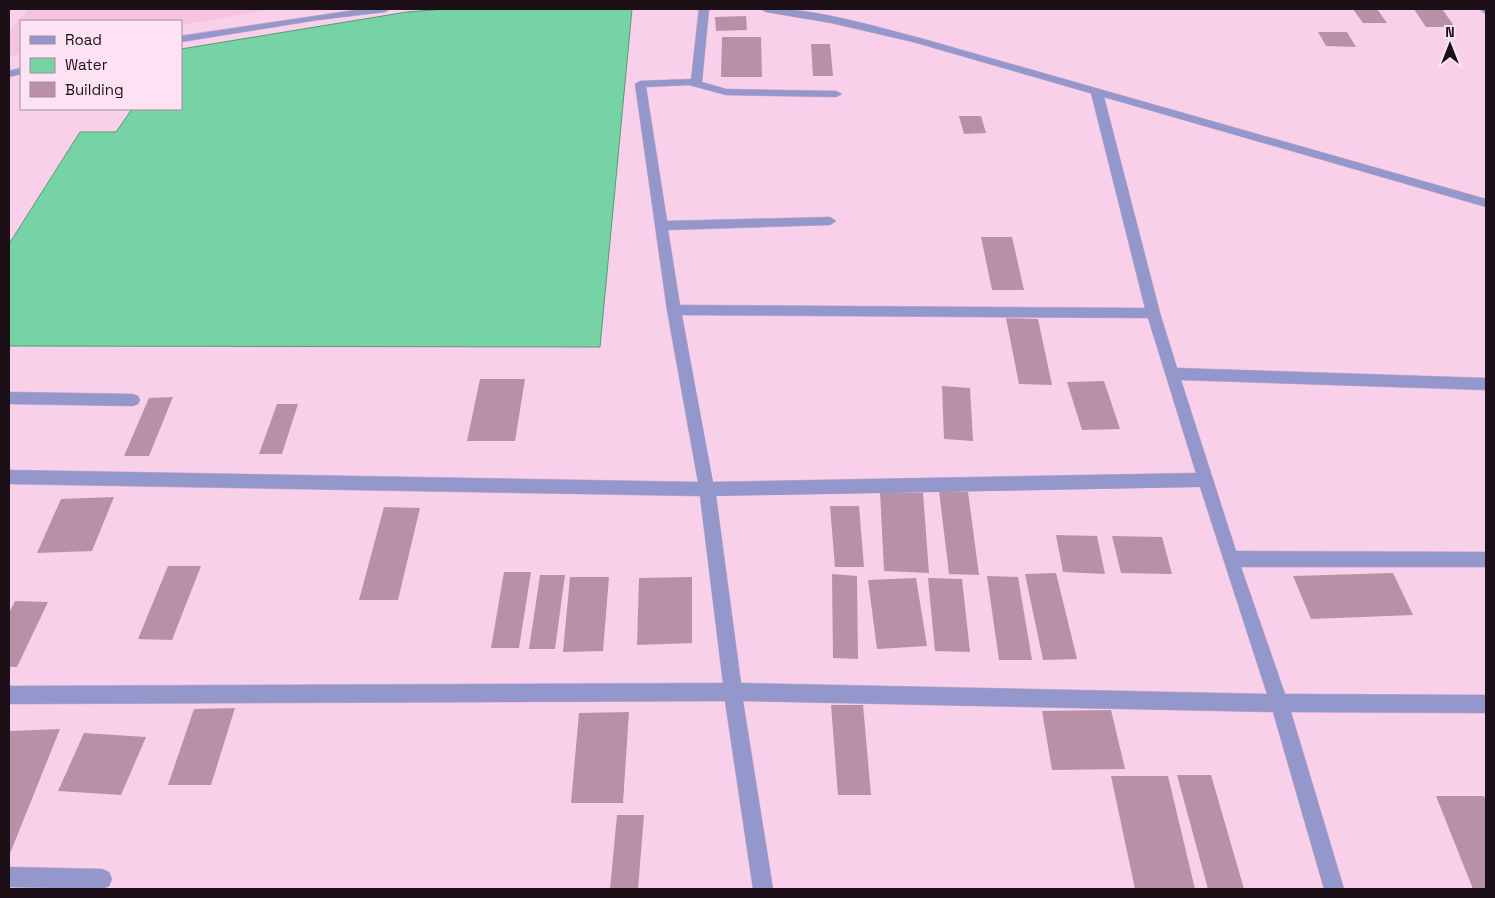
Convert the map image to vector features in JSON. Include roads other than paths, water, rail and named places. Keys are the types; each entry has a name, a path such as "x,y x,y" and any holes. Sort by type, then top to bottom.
{"street":[{"path":"182,39 318,17 385,9"},
{"path":"696,83 704,9"},
{"path":"766,9 787,11 831,20 916,40 1486,203"},
{"path":"763,889 733,692 707,489 674,310 640,84 696,83 716,90 732,92 836,94"},
{"path":"1097,93 1153,313 1230,558 1279,704 1334,889"},
{"path":"661,226 830,222"},
{"path":"674,310 1153,313"},
{"path":"1172,374 1486,384"},
{"path":"9,398 133,400"},
{"path":"9,477 707,489 1205,480"},
{"path":"1230,558 1486,558"},
{"path":"9,695 733,692 1279,704 1486,704"},
{"path":"9,877 102,879"}],"water":[{"path":"446,9 632,9 600,347 9,346 9,244 80,132 116,132 131,110 182,110 182,49 407,12"}]}
